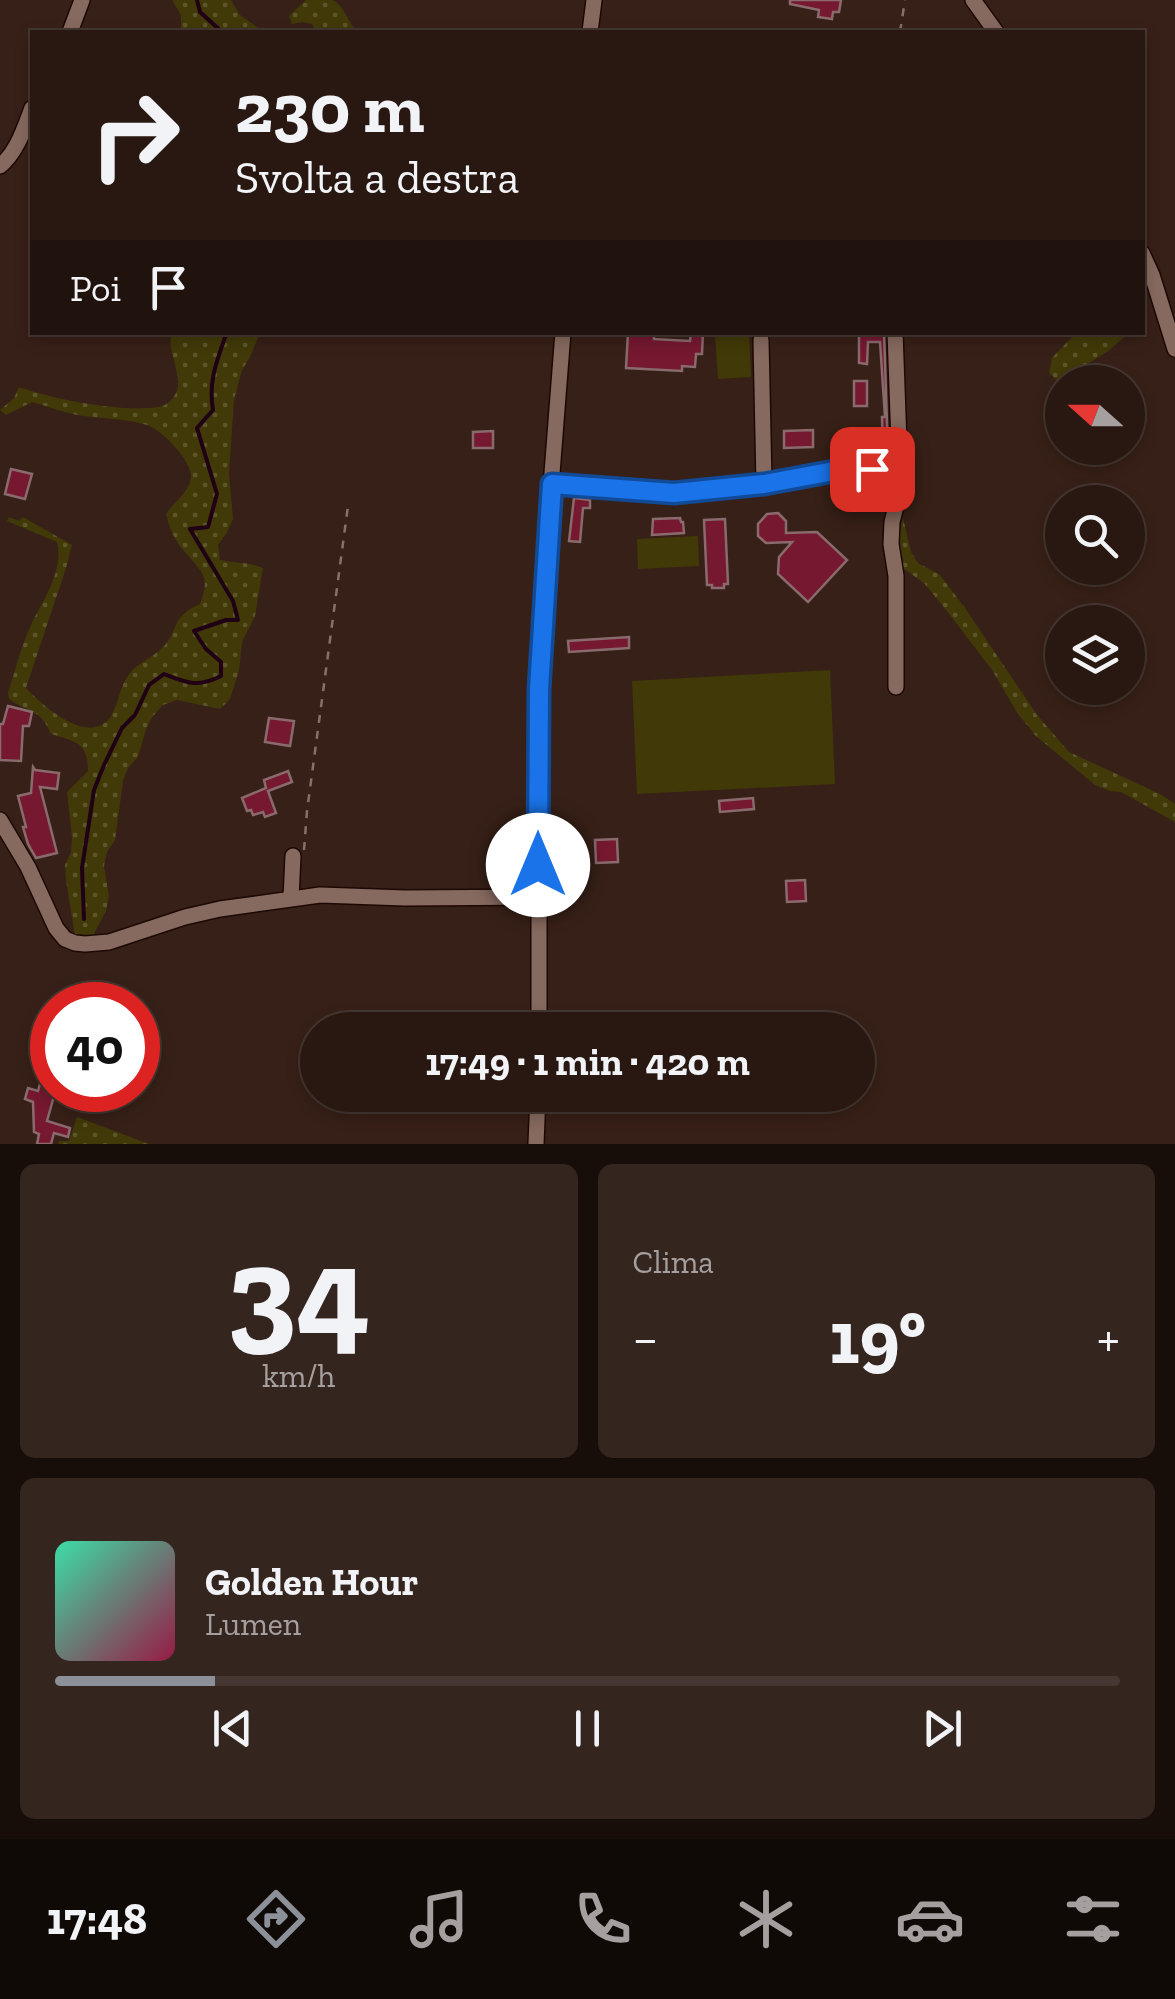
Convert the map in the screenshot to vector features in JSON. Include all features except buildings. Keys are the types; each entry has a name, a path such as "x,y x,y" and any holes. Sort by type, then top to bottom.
{"street":[{"path":"71,30 82,0"},
{"path":"590,30 594,0"},
{"path":"972,0 994,30"},
{"path":"0,166 10,157 30,113"},
{"path":"1145,260 1175,349"},
{"path":"539,1012 539,689 564,335"},
{"path":"895,335 900,490 891,544 896,576 896,688"},
{"path":"760,340 764,484"},
{"path":"552,484 674,493 764,484 829,472 900,472"},
{"path":"0,820 28,867 60,936 75,943 109,942 184,917 320,895 538,897"},
{"path":"291,898 298,860"},
{"path":"536,1144 537,1112"}],"path":[{"path":"900,30 906,0"},
{"path":"298,860 348,506"}],"shaded area":[{"path":"172,0 231,0 240,15 261,30 181,30 181,15"},
{"path":"306,0 332,0 356,30 315,30 312,24 292,24 289,16"},
{"path":"171,335 259,335 242,370 234,400 229,474 233,519 218,545 220,560 263,568 255,616 242,642 239,671 230,699 220,709 177,700 163,705 146,729 138,757 123,781 115,840 107,852 106,911 92,937 75,936 65,865 72,837 67,792 88,771 86,754 74,742 51,734 38,715 9,699 8,693 27,633 55,574 57,542 7,521 9,517 19,521 23,517 72,545 26,688 67,721 91,728 102,725 111,716 130,673 161,649 183,614 200,604 205,580 175,539 166,514 185,491 191,476 175,446 147,425 77,415 32,402 6,415 0,410 14,398 19,387 108,406 165,405 178,386"},
{"path":"715,335 749,335 751,377 718,379"},
{"path":"1075,335 1127,335 1086,365 1051,365 1052,358"},
{"path":"903,518 911,552 918,563 940,575 1037,715 1069,752 1162,795 1175,804 1175,822 1121,792 1095,785 1036,736 947,611 924,583 904,569 899,533"},
{"path":"698,536 699,566 638,569 637,539"},
{"path":"830,670 835,784 637,794 632,681"},
{"path":"77,1117 149,1144 58,1144 69,1141"}],"waterway":[{"path":"197,0 200,12 220,30"},
{"path":"84,919 82,868 94,790 122,728 135,715 149,685 164,674 192,683 221,676 221,662 194,631 238,620 233,601 190,529 208,527 217,494 197,428 213,410 213,380 226,335"}],"route":[{"path":"538,865 539,689 552,484 674,493 872,469"}]}
